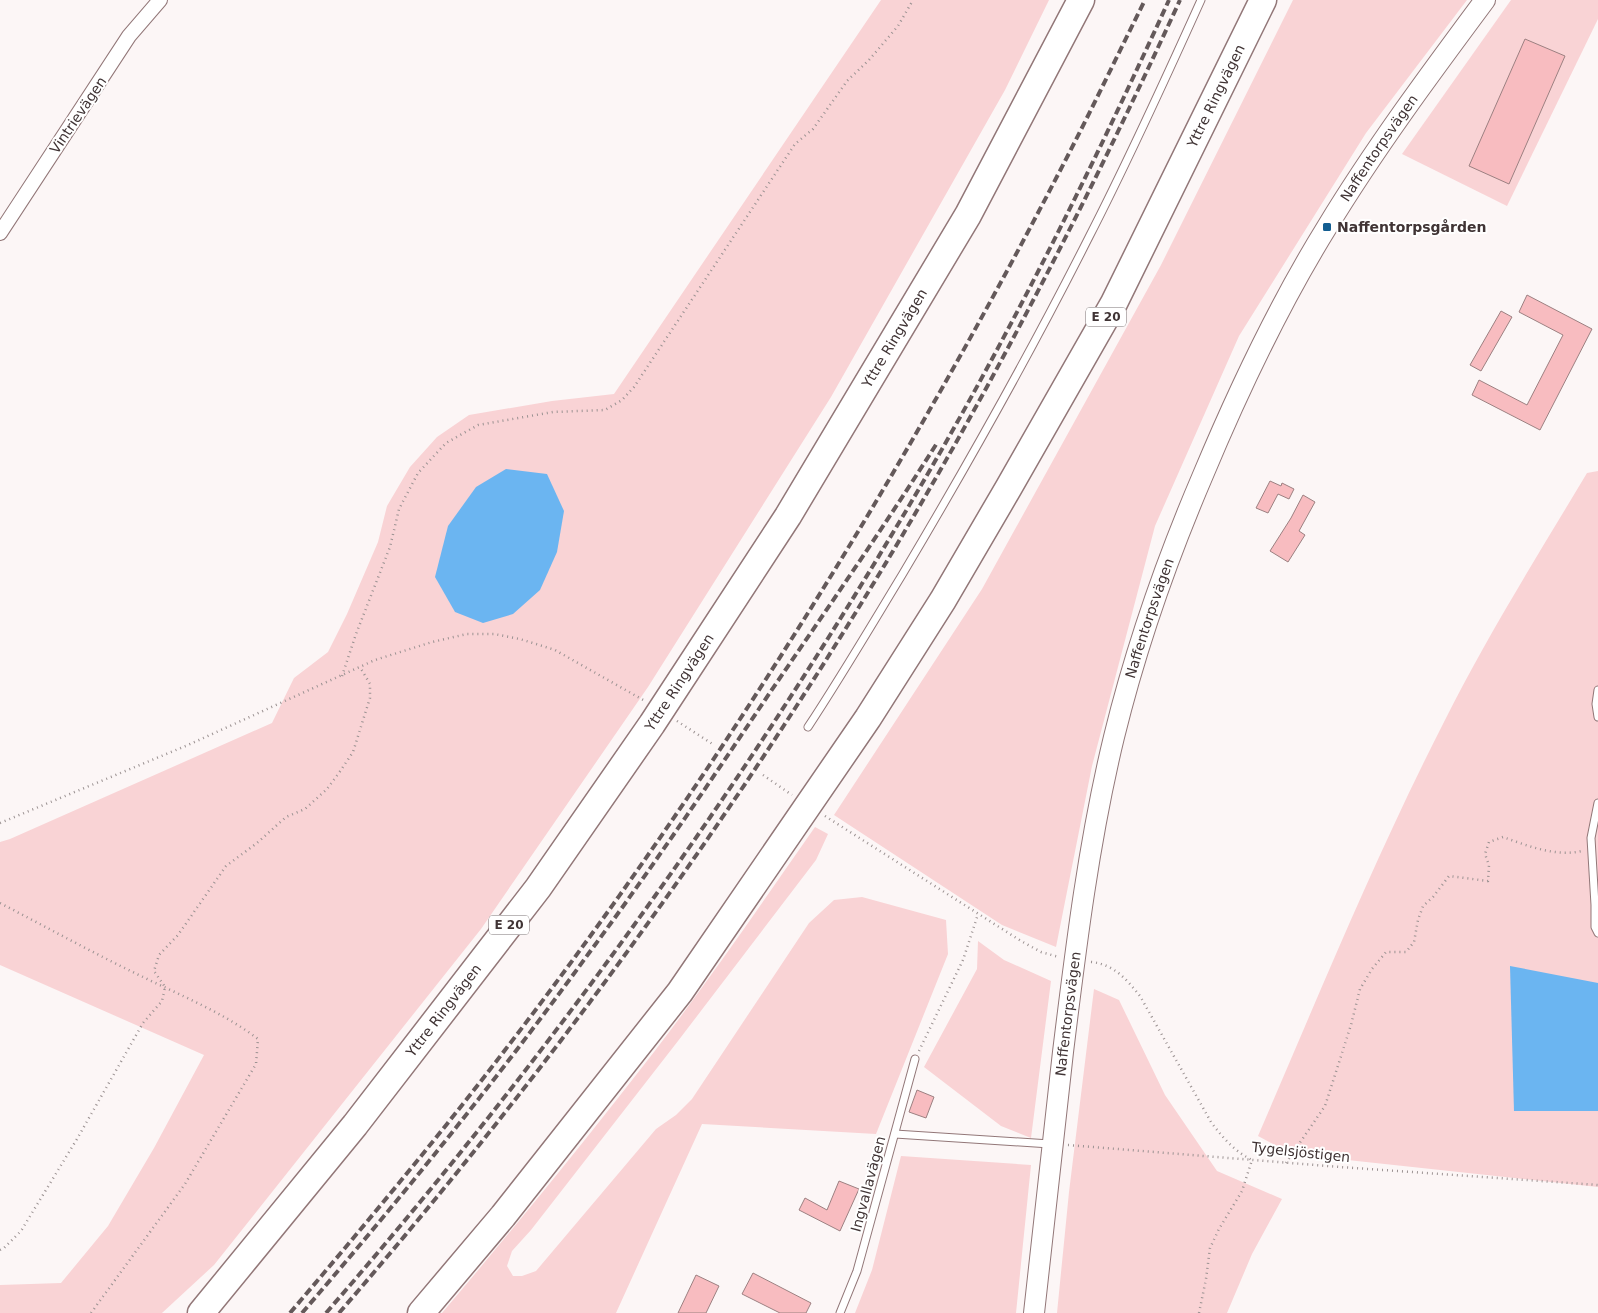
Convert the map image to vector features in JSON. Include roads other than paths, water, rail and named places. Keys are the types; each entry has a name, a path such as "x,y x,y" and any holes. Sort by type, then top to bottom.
{"highway":[{"path":"968,215 1065,0"},
{"name":"Yttre Ringvägen","path":"201,1313 355,1125 538,888 652,724 788,516 968,215 1081,0"},
{"name":"Yttre Ringvägen","path":"421,1313 503,1216 680,992 868,718 943,600 1010,487 1114,303 1263,0"},
{"path":"1251,25 1268,0"}],"street":[{"name":"Naffentorpsvägen","path":"1034,1313 1086,872 1115,734 1142,638 1165,569 1222,430 1282,305 1326,228 1381,143 1485,0"},
{"name":"Vintrievägen","path":"0,233 129,36 157,1"}],"lane":[{"path":"808,727 954,487 1026,358 1093,229 1201,0"},
{"path":"1598,690 1596,704 1598,717"},
{"path":"1598,803 1590,838 1595,927 1598,933"},
{"name":"Ingvallavägen","path":"840,1313 857,1271 915,1059"},
{"path":"895,1134 1053,1144"}],"water":[{"path":"506,469 547,474 564,511 557,552 540,590 513,614 483,623 455,612 435,577 448,526 476,487"},
{"path":"1510,966 1598,983 1598,1111 1514,1111"}],"railway":[{"path":"290,1313 426,1150 529,1019 645,859 741,718 839,563 933,405 1064,163 1145,0"},
{"path":"326,1313 492,1113 571,1010 723,799 794,691 863,581 963,413 1085,179 1169,0"},
{"path":"339,1313 433,1202 612,973 697,854 778,734 856,611 931,486 1002,359 1094,181 1180,0"},
{"path":"302,1313 449,1136 555,999 612,921 682,823 897,506 937,443"}],"place":[{"name":"Naffentorpsgården","path":"1327,227"}]}
